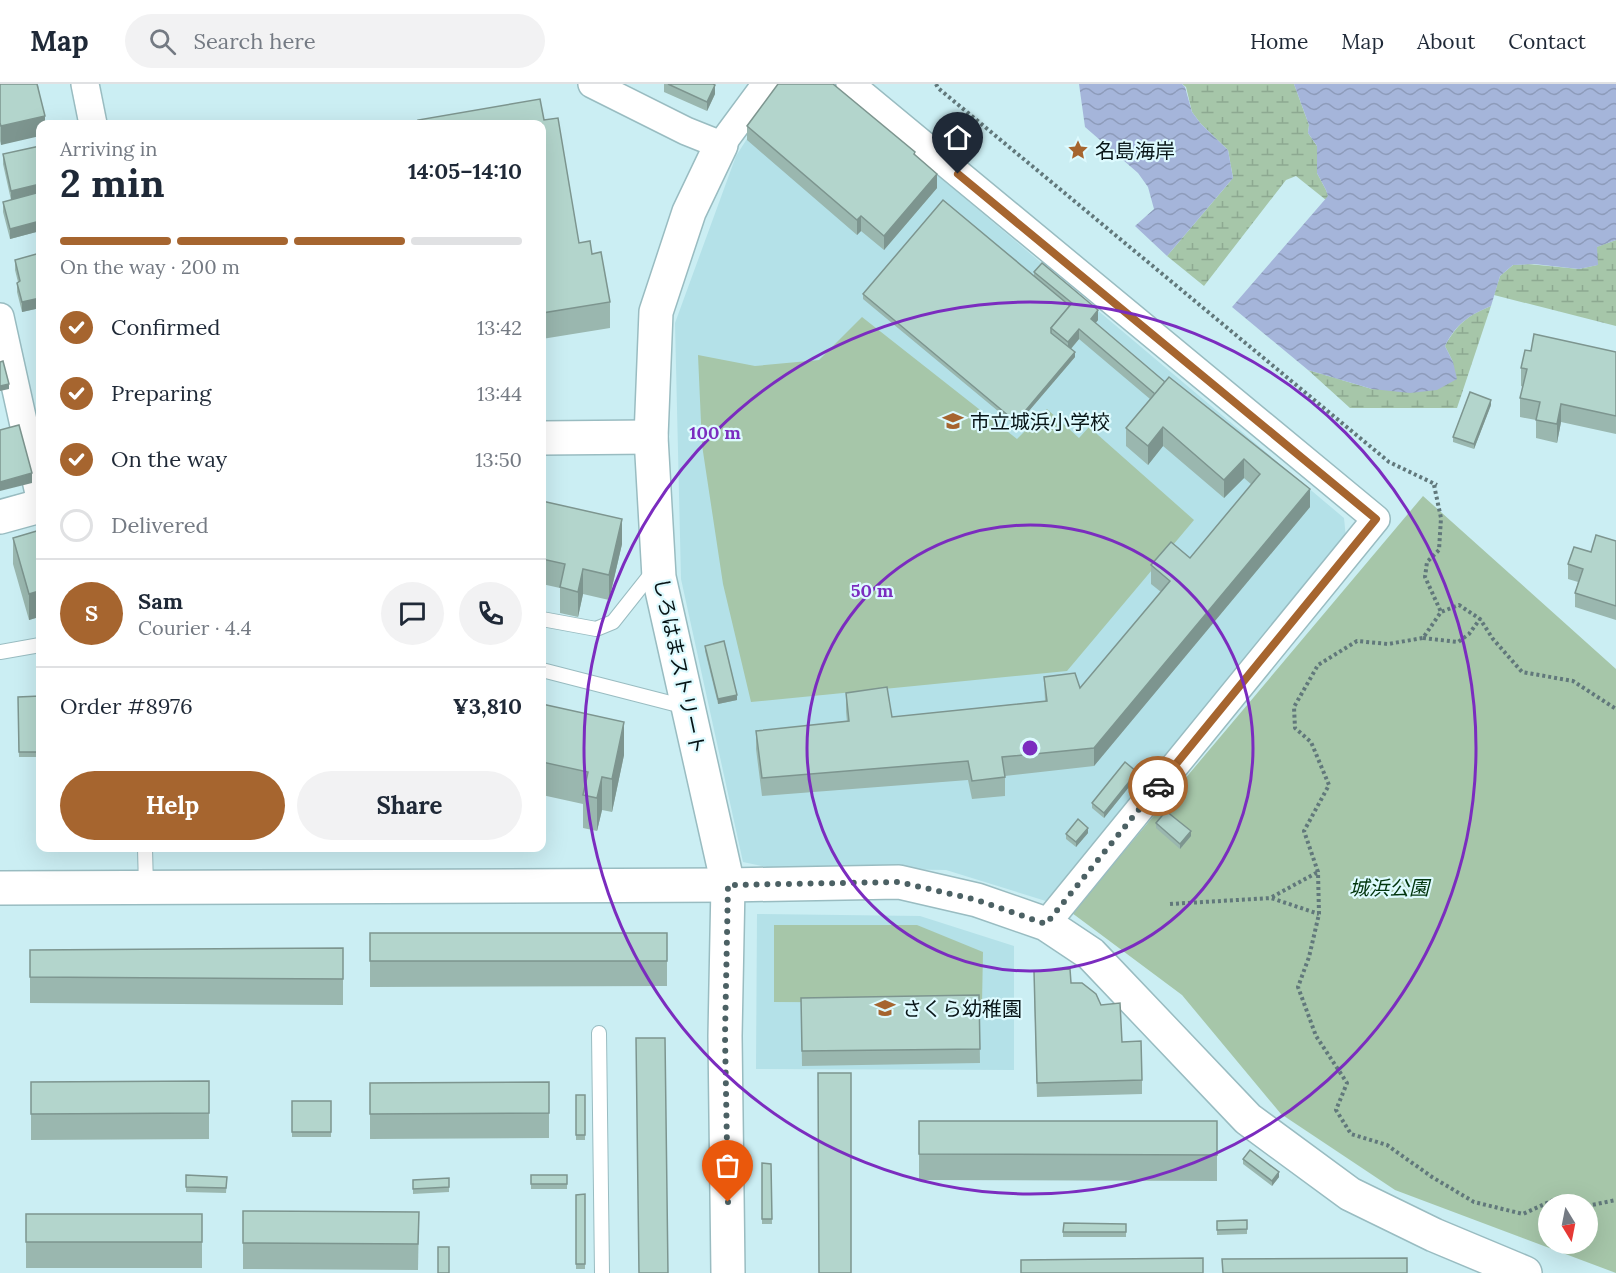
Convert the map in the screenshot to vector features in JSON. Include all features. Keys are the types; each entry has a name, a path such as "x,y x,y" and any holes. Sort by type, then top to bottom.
{"street":[{"path":"85,84 92,120"},
{"path":"592,84 686,131 721,145"},
{"name":"しろはまストリート","path":"729,1273 725,1036 728,885 659,577 651,437 656,312 689,212 721,145 766,84"},
{"path":"850,84 1376,519 1046,924"},
{"path":"0,317 36,480"},
{"path":"546,438 651,437"},
{"path":"0,517 36,507"},
{"path":"0,888 728,885 899,882 977,900 1046,924 1091,954 1248,1119 1342,1188 1434,1235 1525,1273"}],"lane":[{"path":"546,619 596,629 613,622 658,564"},
{"path":"0,652 36,646"},
{"path":"546,671 688,708"},
{"path":"145,852 146,887"},
{"path":"599,1033 602,1273"}],"path":[{"path":"936,85 1389,462 1436,485 1441,518 1439,550 1426,562 1425,577 1441,612"},
{"path":"1423,638 1441,612 1459,605 1480,619 1493,639 1522,672 1573,681 1616,709"},
{"path":"1480,619 1470,634 1458,642 1423,638 1388,644 1357,641 1318,665 1294,707 1295,728 1311,742 1329,785 1304,831 1318,872 1319,914 1309,957 1298,987 1316,1036 1347,1083 1336,1110 1351,1134 1387,1145 1432,1177 1474,1202 1523,1214 1538,1207"},
{"path":"1271,897 1318,872"},
{"path":"1170,904 1271,897 1319,914"},
{"path":"1598,1204 1616,1200"}],"shaded area":[{"name":"市立城浜小学校","path":"782,84 829,84 1344,518 1346,538 1049,902 946,870 767,867 743,862 681,579 675,323 736,156"},
{"name":"さくら幼稚園","path":"757,914 920,916 1014,946 1014,1070 756,1069"}],"green space":[{"path":"1182,84 1294,84 1309,125 1308,133 1317,146 1317,173 1328,196 1326,200 1296,176 1286,180 1204,286 1167,256 1233,178 1228,150 1192,112 1186,87"},
{"path":"1616,240 1616,326 1494,295 1500,276 1513,265 1528,264 1579,269 1597,265 1596,247"},
{"path":"1491,306 1457,408 1350,408 1308,370 1372,389 1453,362 1445,346 1449,338 1464,321"},
{"path":"862,317 1017,439 1047,409 1079,438 1089,427 1194,520 1067,671 751,702 723,584 702,445 698,355 755,366 819,360"},
{"name":"城浜公園","path":"1423,496 1616,669 1616,1273 1565,1254 1598,1254 1598,1194 1538,1194 1538,1244 1395,1190 1281,1114 1182,995 1072,913"},
{"path":"774,925 917,925 983,952 982,1003 774,1002"}],"water":[{"path":"1079,84 1182,84 1185,87 1192,112 1228,150 1233,178 1167,256 1135,226 1154,209 1148,187 1138,173 1085,127"},
{"path":"1294,84 1616,84 1616,240 1597,247 1598,265 1579,269 1534,264 1513,265 1500,276 1491,306 1464,321 1449,338 1445,346 1453,362 1457,379 1437,390 1410,393 1372,389 1308,370 1232,307 1328,196 1317,173 1317,146 1308,133 1309,125"}],"building":[{"path":"0,84 37,84 45,116 1,126"},
{"path":"668,84 713,84 715,85 707,102"},
{"path":"778,84 833,84 915,152 914,154 937,174 884,236 861,216 857,220 747,126"},
{"path":"540,99 544,120 418,120"},
{"path":"558,118 579,243 590,241 592,254 601,252 610,302 546,312 546,120 544,120"},
{"path":"36,147 36,185 11,191 3,154"},
{"path":"36,193 36,222 10,229 3,202"},
{"path":"943,200 1070,306 1051,328 1051,333 1075,352 1016,422 863,294"},
{"path":"36,254 36,299 22,302 17,283 20,281 15,260"},
{"path":"1042,263 1098,310 1091,319 1165,382 1155,394 1079,329 1068,342 1051,328 1072,303 1034,272"},
{"path":"1534,334 1616,352 1616,416 1561,404 1557,424 1536,420 1540,402 1520,398 1527,369 1521,368 1525,350 1531,351"},
{"path":"3,361 9,384 0,386 0,362"},
{"path":"1169,377 1310,489 1094,748 1002,757 1005,777 972,781 968,761 762,778 756,731 849,721 846,693 887,687 892,717 1047,701 1044,677 1075,673 1080,688 1170,581 1151,565 1171,542 1190,558 1260,474 1244,459 1224,480 1163,427 1148,446 1126,428"},
{"path":"1470,392 1491,400 1474,444 1453,437"},
{"path":"19,425 32,473 0,482 0,430"},
{"path":"546,502 622,519 609,575 583,569 578,592 560,587 565,564 546,560"},
{"path":"36,531 36,592 29,594 13,538"},
{"path":"1596,535 1616,541 1616,606 1575,593 1583,569 1568,564 1574,547 1591,552"},
{"path":"724,641 737,695 718,699 705,646"},
{"path":"36,696 36,752 19,752 18,697"},
{"path":"546,705 624,722 612,779 602,777 597,798 583,795 588,772 546,763"},
{"path":"1125,762 1137,772 1104,813 1092,803"},
{"path":"1166,811 1191,831 1180,844 1156,823"},
{"path":"1078,819 1088,828 1076,842 1066,834"},
{"path":"370,933 667,933 667,961 370,961"},
{"path":"343,948 343,979 30,977 30,950"},
{"path":"1070,969 1071,983 1082,983 1096,994 1101,1005 1120,1003 1122,1042 1141,1041 1142,1080 1037,1083 1034,971"},
{"path":"979,995 980,1049 802,1051 801,998"},
{"path":"636,1038 665,1038 668,1273 639,1273"},
{"path":"818,1073 851,1073 851,1273 819,1273"},
{"path":"209,1081 209,1113 31,1114 31,1082"},
{"path":"549,1082 549,1113 370,1114 370,1083"},
{"path":"576,1095 585,1095 585,1135 576,1135"},
{"path":"292,1101 331,1101 331,1132 292,1132"},
{"path":"919,1121 1217,1121 1217,1155 919,1154"},
{"path":"1250,1150 1279,1172 1272,1181 1243,1159"},
{"path":"762,1163 771,1164 772,1219 762,1219"},
{"path":"186,1175 227,1177 226,1188 186,1187"},
{"path":"531,1175 567,1175 567,1184 531,1184"},
{"path":"449,1178 449,1187 413,1189 413,1180"},
{"path":"585,1194 585,1264 576,1264 576,1195"},
{"path":"243,1211 419,1212 418,1244 243,1243"},
{"path":"26,1214 202,1214 202,1242 26,1242"},
{"path":"1247,1220 1247,1229 1217,1230 1217,1221"},
{"path":"1064,1223 1126,1224 1126,1232 1063,1232"},
{"path":"438,1247 449,1247 449,1273 438,1273"},
{"path":"1203,1258 1203,1273 1021,1273 1021,1260"},
{"path":"1407,1258 1407,1273 1223,1273 1222,1259"}],"way so far":[{"path":"728,1202 725,1036 728,885 899,882 977,900 1046,924 1158,786"}],"place":[{"name":"名島海岸","path":"1078,150"},
{"name":"市立城浜小学校","path":"953,421"},
{"name":"さくら幼稚園","path":"885,1008"}],"route":[{"path":"958,174 1376,519 1158,786"}]}
